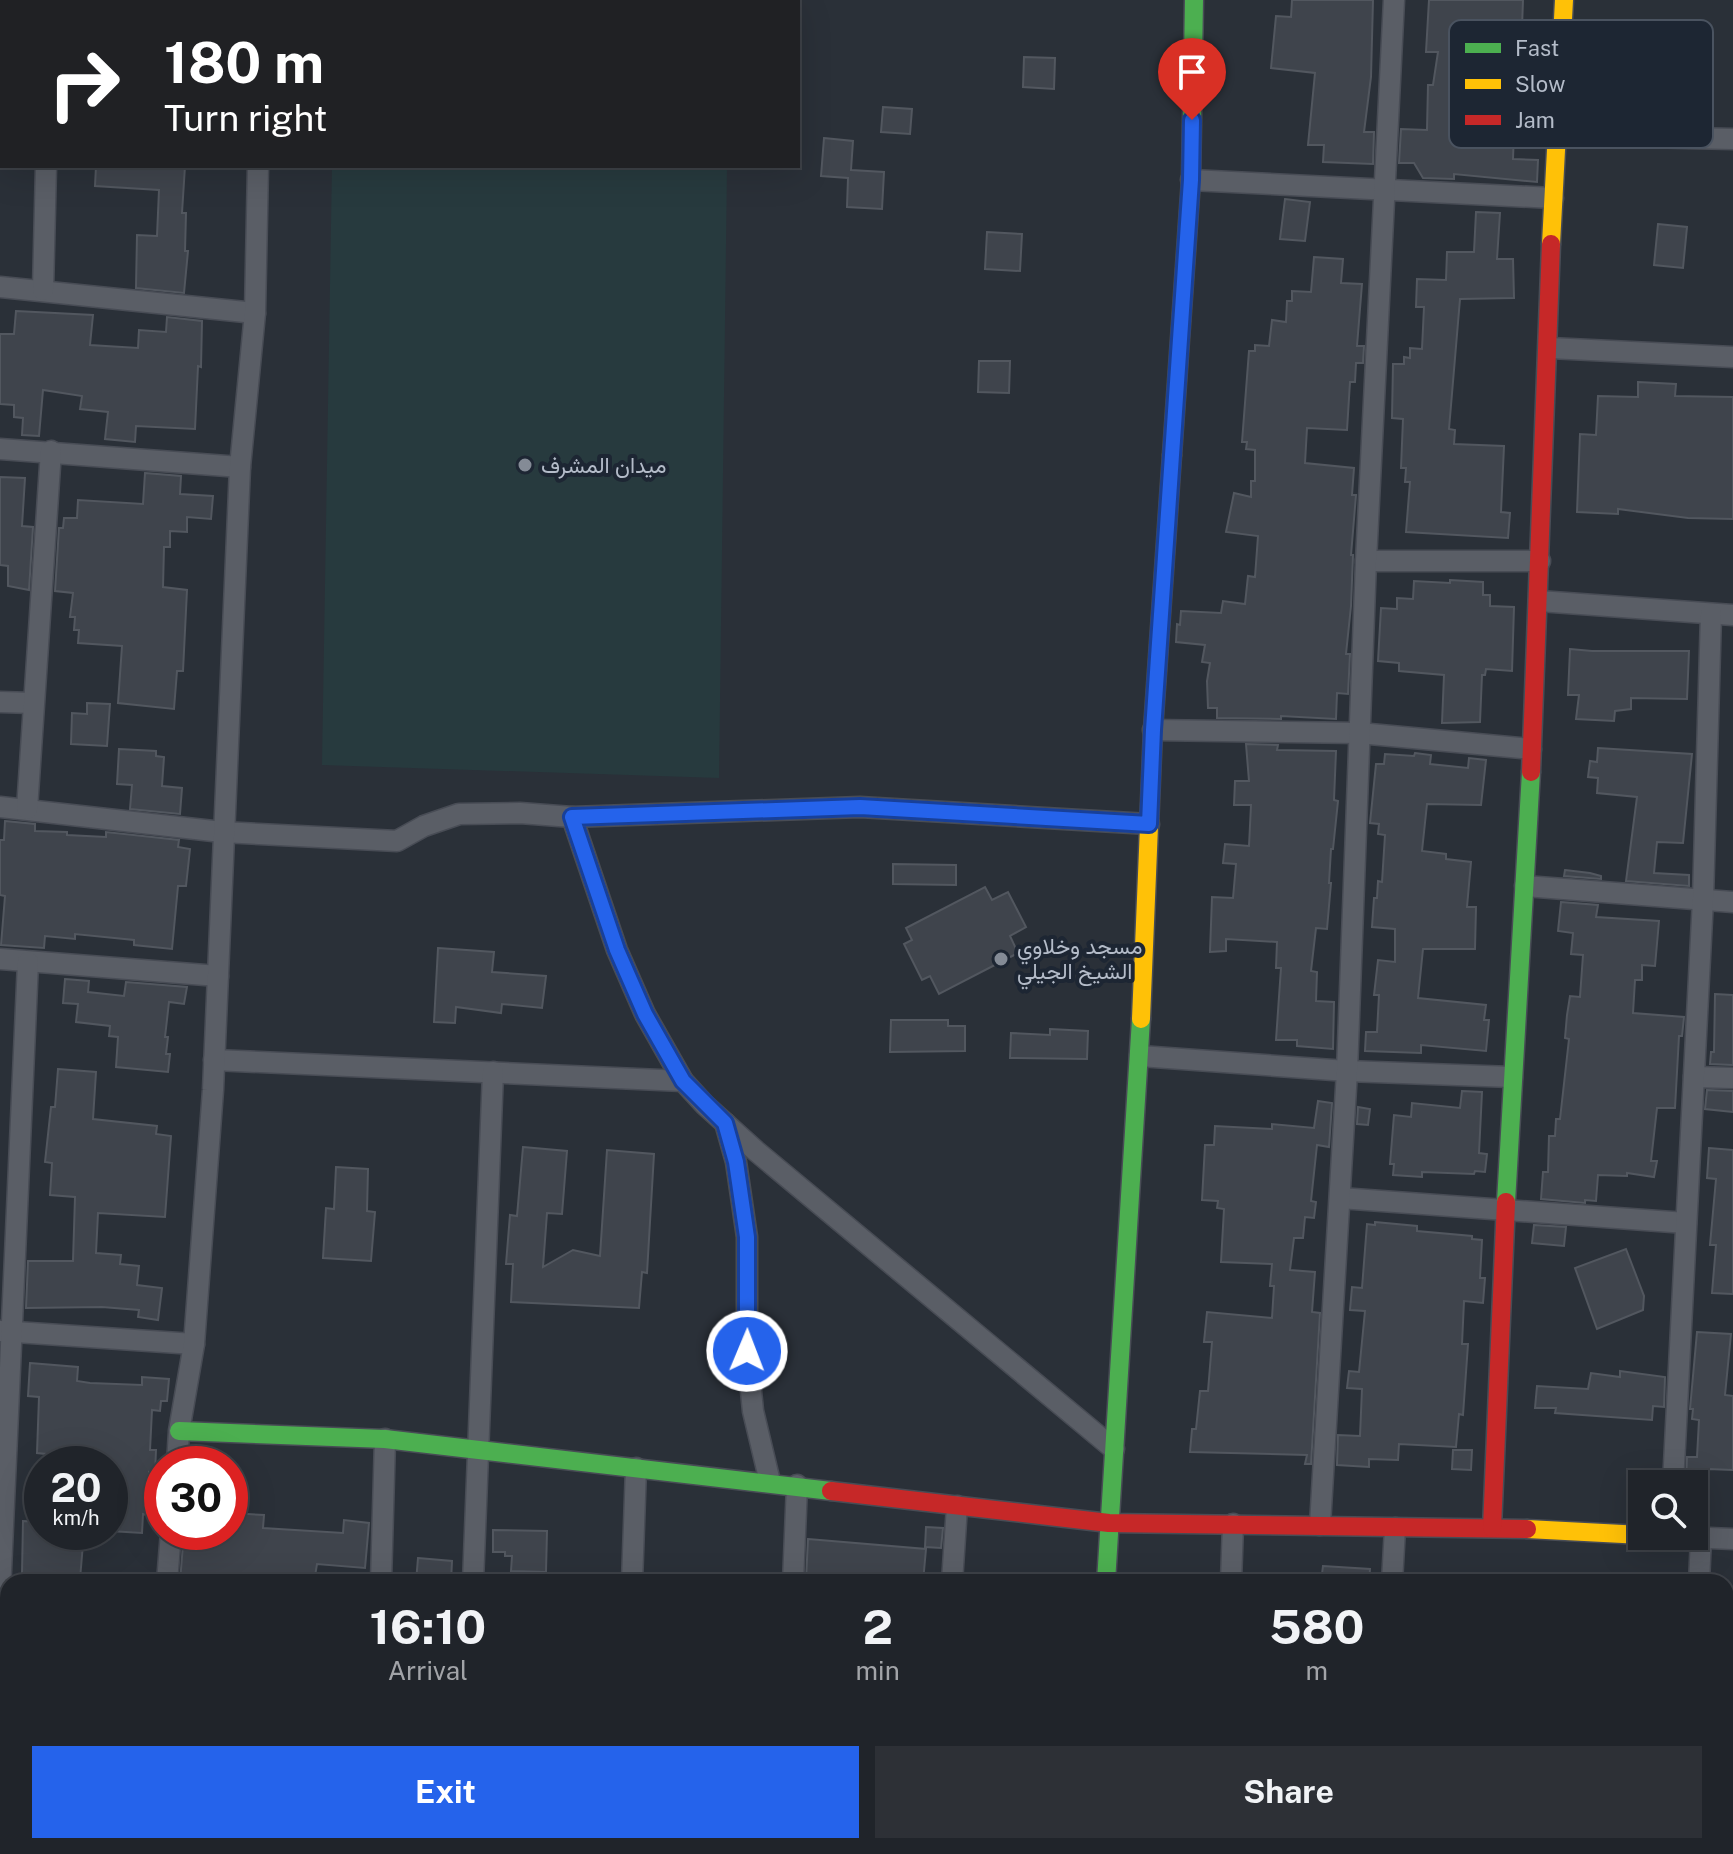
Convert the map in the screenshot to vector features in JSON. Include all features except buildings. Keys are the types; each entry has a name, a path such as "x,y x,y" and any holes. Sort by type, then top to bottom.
{"street":[{"path":"1106,1574 1140,1056 1153,730 1191,180 1194,0"},
{"path":"1320,1525 1347,1071 1366,561 1394,0"},
{"path":"1563,20 1564,0"},
{"path":"1713,139 1733,139"},
{"path":"1492,1528 1512,1077 1539,601 1555,148"},
{"path":"43,290 46,168"},
{"path":"178,1446 194,1344 214,1060 240,467 255,313 258,168"},
{"path":"1191,180 1553,198"},
{"path":"0,287 255,313"},
{"path":"1550,348 1733,357"},
{"path":"0,449 240,467"},
{"path":"27,809 51,451"},
{"path":"1366,561 1540,561"},
{"path":"1539,601 1733,615"},
{"path":"1674,1470 1703,899 1711,614"},
{"path":"0,702 33,703"},
{"path":"1153,730 1359,733 1531,749"},
{"path":"0,807 222,832 397,841 424,826 459,814 520,813 572,817 860,807 1149,824"},
{"path":"572,817 617,950 645,1014 683,1081 725,1123 1114,1449"},
{"path":"1525,886 1733,902"},
{"path":"0,959 218,976"},
{"path":"0,1574 5,1332 28,962"},
{"path":"1140,1056 1347,1071 1512,1077"},
{"path":"214,1060 683,1081"},
{"path":"473,1574 493,1072"},
{"path":"1694,1077 1733,1078"},
{"path":"725,1123 736,1162 747,1237 747,1351 753,1411 770,1482"},
{"path":"1340,1198 1686,1223"},
{"path":"5,1332 194,1344"},
{"path":"179,1431 385,1439 1109,1523 1492,1528 1628,1534"},
{"path":"381,1574 385,1439"},
{"path":"632,1574 636,1468"},
{"path":"793,1574 797,1485"},
{"path":"953,1574 957,1506"},
{"path":"1231,1574 1233,1524"},
{"path":"1392,1574 1395,1528"},
{"path":"1708,1538 1733,1539"},
{"path":"168,1574 170,1550"},
{"path":"1699,1574 1700,1550"}],"green space":[{"name":"ميدان المشرف","path":"332,168 727,168 719,778 322,765"}],"traffic: fast":[{"path":"1172,455 1191,180 1194,0"},
{"path":"1506,1202 1531,772"},
{"path":"1106,1574 1141,1019"},
{"path":"179,1431 385,1439 831,1491"}],"traffic: slow":[{"path":"1563,20 1564,0"},
{"path":"1551,244 1556,148"},
{"path":"1141,1019 1153,730 1172,455"},
{"path":"1527,1529 1628,1534"}],"traffic: jam":[{"path":"1531,772 1551,244"},
{"path":"1492,1528 1506,1202"},
{"path":"831,1491 1109,1523 1527,1529"}],"place":[{"name":"ميدان المشرف","path":"525,465"},
{"name":"مسجد وخلاوي الشيخ الجيلي","path":"1001,959"}],"route":[{"path":"747,1351 747,1237 736,1162 725,1123 683,1081 645,1014 617,950 572,817 860,807 1149,824 1191,180 1192,120"}]}
